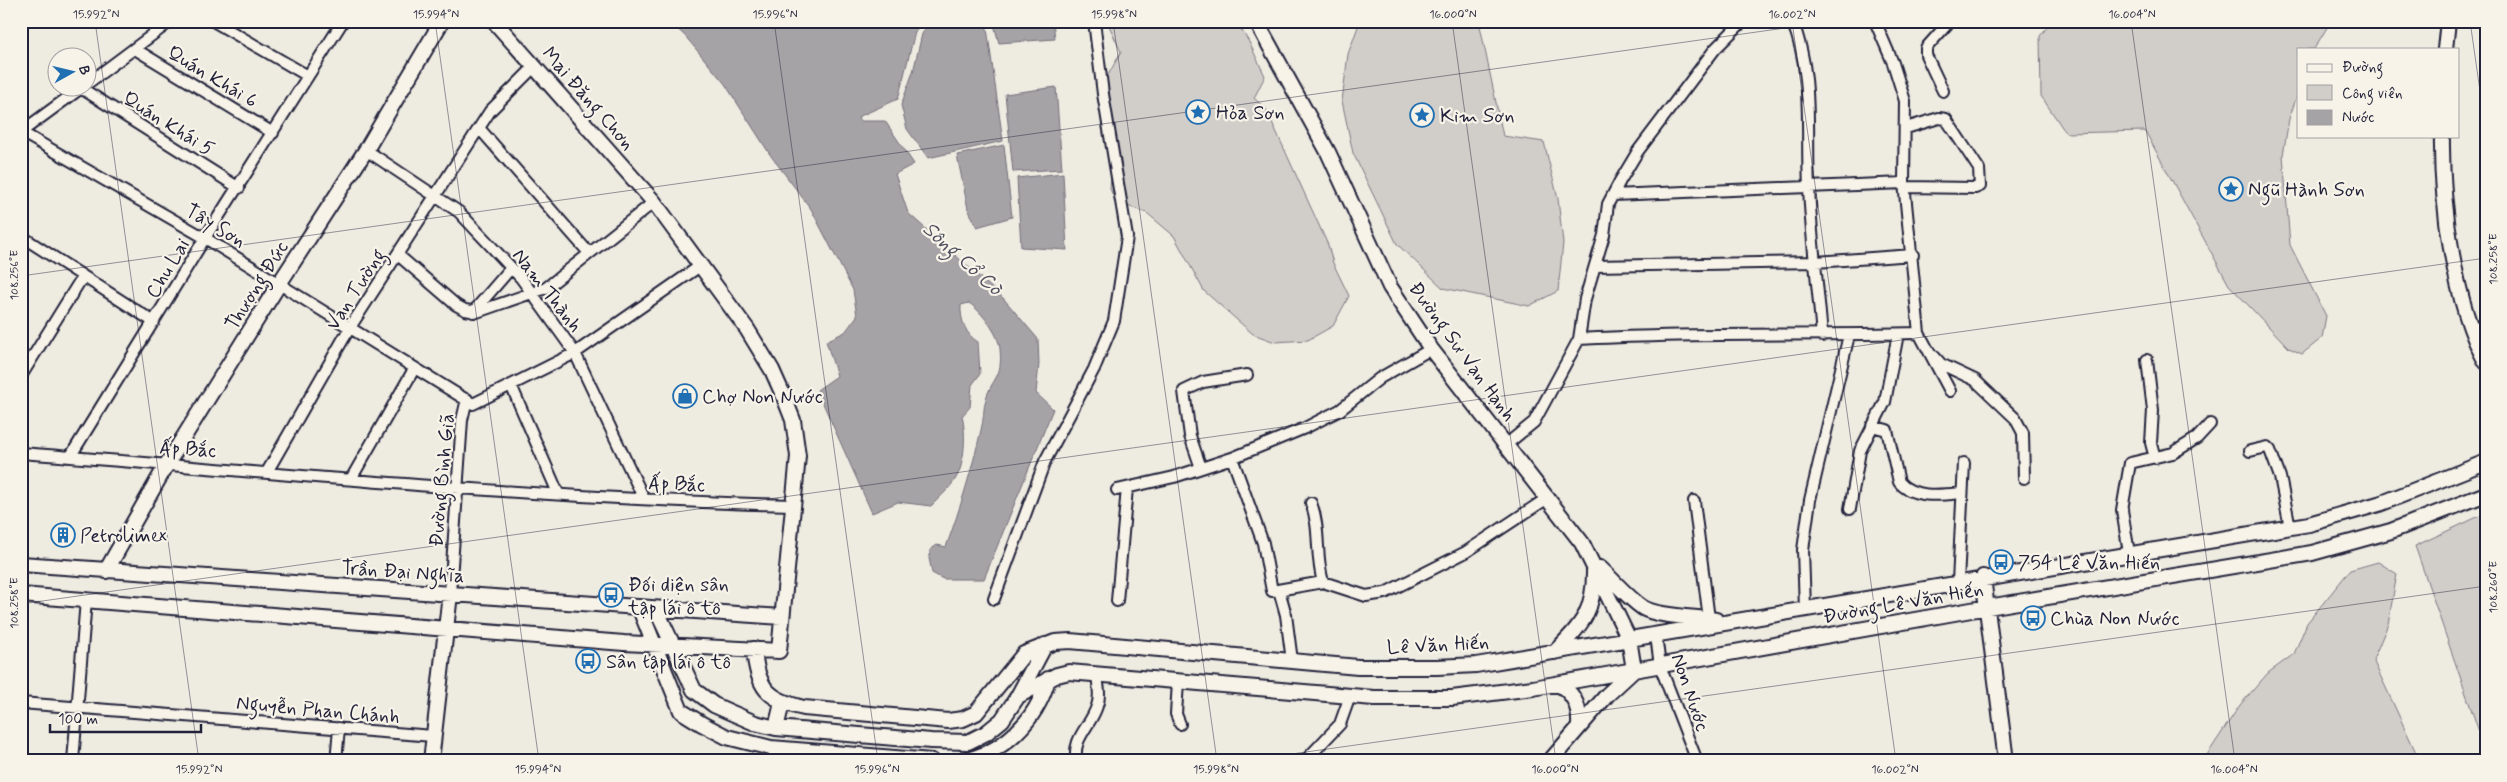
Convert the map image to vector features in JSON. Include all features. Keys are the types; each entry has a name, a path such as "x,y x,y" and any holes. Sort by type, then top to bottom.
{"main road":[{"name":"Thượng Đức","path":"106,571 167,464 279,284 366,150 442,21"},
{"name":"Mai Đăng Chơn","path":"494,21 654,202 747,329 772,370 784,397 793,420 798,456 779,651 754,649"},
{"name":"Đường Sư Vạn Hạnh","path":"1256,21 1328,152 1390,287 1432,349 1572,527 1593,563 1629,639 1634,670"},
{"path":"2445,48 2448,21"},
{"path":"2442,138 2446,208 2454,260 2465,309 2479,328 2486,362"},
{"name":"Đường Lê Văn Hiến","path":"1805,609 1983,577 2309,524 2382,504 2486,462"},
{"name":"Đường Lê Văn Hiến","path":"1558,684 1988,607 2312,553 2391,531 2486,494"},
{"path":"1593,563 1644,608 1663,615 1685,615 1727,622"},
{"path":"1555,652 1583,622 1594,590 1593,563"},
{"name":"Trần Đại Nghĩa","path":"21,564 782,617"},
{"path":"1983,577 2006,761"},
{"path":"431,761 450,594"},
{"path":"21,595 654,644 754,649 755,664 762,684 771,695 782,703 776,728"},
{"path":"639,607 681,711 727,736 771,748 932,761"},
{"path":"656,608 694,690 714,705 755,723 776,728 931,741 968,742 1002,720 1018,696 1045,645"},
{"name":"Lê Văn Hiến","path":"782,703 804,708 931,720 948,721 963,719 976,712 1024,654 1045,645 1070,641 1358,667 1437,668 1476,665 1805,609"},
{"path":"1550,761 1579,726 1634,670"},
{"path":"1018,696 1048,679 1069,672 1350,696 1452,698 1558,684 1568,689 1576,703 1579,726"},
{"path":"961,761 994,751 1008,741 1042,700 1048,679"}],"street":[{"path":"21,24 25,21"},
{"path":"98,76 170,21"},
{"path":"213,21 308,76"},
{"name":"Chu Lai","path":"70,457 205,238 239,188 343,21"},
{"path":"994,599 1045,461 1094,369 1115,312 1128,237 1103,94 1094,21"},
{"path":"1507,444 1534,422 1579,339 1585,299 1604,235 1608,204 1638,150 1715,50 1742,21"},
{"path":"1792,21 1799,38 1809,101 1809,187 1822,336"},
{"path":"1875,21 1893,63 1905,101 1905,185 1919,333 1950,391"},
{"path":"1943,91 1926,54 1926,48 1950,21"},
{"name":"Quán Khái 6","path":"135,49 273,133"},
{"name":"Vạn Tường","path":"267,472 350,329 490,111 535,66"},
{"path":"21,132 67,98"},
{"name":"Quán Khái 5","path":"97,98 239,188"},
{"path":"1613,196 1809,187 1905,185 1975,188 1980,186 1979,169 1946,118 1939,118 1906,128"},
{"path":"479,128 589,253"},
{"name":"Tây Sơn","path":"21,132 205,238 414,369 467,399"},
{"name":"Nam Thành","path":"366,150 459,212 511,268 531,293 575,353 644,499"},
{"path":"398,255 450,301 465,310 474,312 546,288 654,202"},
{"path":"22,237 154,322"},
{"path":"1595,266 1816,262 1913,254"},
{"path":"467,399 473,404 575,353 700,266"},
{"path":"474,312 511,268"},
{"path":"21,376 84,276"},
{"path":"1579,339 1654,335 1822,336 1919,333"},
{"path":"1850,509 1860,450 1885,402 1898,334"},
{"path":"1805,609 1803,550 1809,508 1849,335"},
{"path":"1116,490 1232,458 1306,428 1340,410 1380,378 1432,349"},
{"path":"1928,350 1941,364 1975,380 2015,418 2023,434 2024,478"},
{"path":"2147,360 2153,410 2151,443 2155,458"},
{"path":"351,479 414,369"},
{"path":"1201,468 1190,436 1184,391 1203,382 1247,375"},
{"path":"510,384 558,493"},
{"name":"Đường Bình Giã","path":"450,594 462,420 467,399"},
{"path":"2130,553 2122,510 2130,463 2173,454 2197,438 2210,424"},
{"path":"1872,426 1887,430 1899,482 1905,488 1925,494 1962,494"},
{"path":"2250,451 2268,447 2270,450 2280,477 2290,527"},
{"name":"Ấp Bắc","path":"21,453 457,487 644,499 793,505"},
{"path":"1232,458 1263,543 1272,590 1323,582 1366,596 1385,593 1412,582 1466,552 1549,497"},
{"path":"1958,582 1964,463"},
{"path":"1117,601 1127,488"},
{"path":"1694,501 1708,619"},
{"path":"1311,503 1318,524 1319,543 1317,551 1323,582"},
{"path":"1278,590 1286,615 1292,661"},
{"path":"73,761 86,600"},
{"name":"Non Nước","path":"1656,635 1660,666 1697,761"},
{"path":"1077,761 1076,743 1093,716 1098,701 1097,675"},
{"path":"1178,682 1176,714 1180,724"},
{"path":"1308,759 1340,724 1350,696"},
{"name":"Nguyễn Phan Chánh","path":"21,703 433,736"},
{"path":"336,761 339,728"}],"green space":[{"path":"1107,21 1236,21 1249,42 1265,76 1254,98 1266,109 1349,296 1333,326 1308,340 1275,342 1253,334 1204,291 1174,236 1147,213 1116,202 1110,189 1113,145 1107,77 1121,52"},
{"path":"1360,21 1479,21 1503,136 1544,142 1558,199 1563,243 1558,291 1529,306 1443,288 1397,244 1353,153 1342,101 1348,54"},
{"name":"Ngũ Hành Sơn","path":"2052,21 2331,21 2315,48 2297,48 2297,96 2289,119 2283,155 2290,245 2326,316 2322,338 2302,354 2289,348 2229,285 2145,131 2066,133 2041,96 2040,36"},
{"path":"2486,513 2486,752 2415,546"},
{"path":"2378,562 2397,574 2388,624 2373,660 2420,761 2203,761 2240,705 2268,673 2294,654 2307,623 2350,570"}],"water":[{"path":"669,21 922,21 915,32 898,99 858,117 860,121 885,121 914,164 895,174 908,213 1003,298 1038,339 1039,364 1036,393 1053,409 984,579 943,579 932,573 929,558 930,550 937,545 946,547 974,459 986,399 1000,366 999,343 993,330 984,317 969,303 961,305 967,331 978,342 980,374 972,385 970,407 962,416 964,452 957,477 931,506 898,502 872,513 817,390 837,376 826,341 845,332 857,316 853,290 811,209 771,156 725,84 685,36"},
{"path":"930,21 986,21 1003,141 928,158 907,129 901,105 913,72 922,34"},
{"path":"993,21 1053,21 1055,39 999,43"},
{"path":"1056,87 1062,169 1013,172 1005,94"},
{"path":"1004,145 1012,217 977,227 968,209 957,155"},
{"path":"1063,173 1067,250 1021,247 1017,178"}],"place":[{"name":"Hỏa Sơn","path":"1198,112"},
{"name":"Kim Sơn","path":"1422,115"},
{"name":"Ngũ Hành Sơn","path":"2231,189"},
{"name":"Chợ Non Nước","path":"685,396"},
{"name":"Petrolimex","path":"63,535"},
{"name":"754 Lê Văn Hiến","path":"2001,562"},
{"name":"Đối diện sân tập lái ô tô","path":"611,595"},
{"name":"Chùa Non Nước","path":"2033,618"},
{"name":"Sân tập lái ô tô","path":"588,661"}],"water label":[{"name":"Sông Cổ Cò","path":"963,258"}]}
